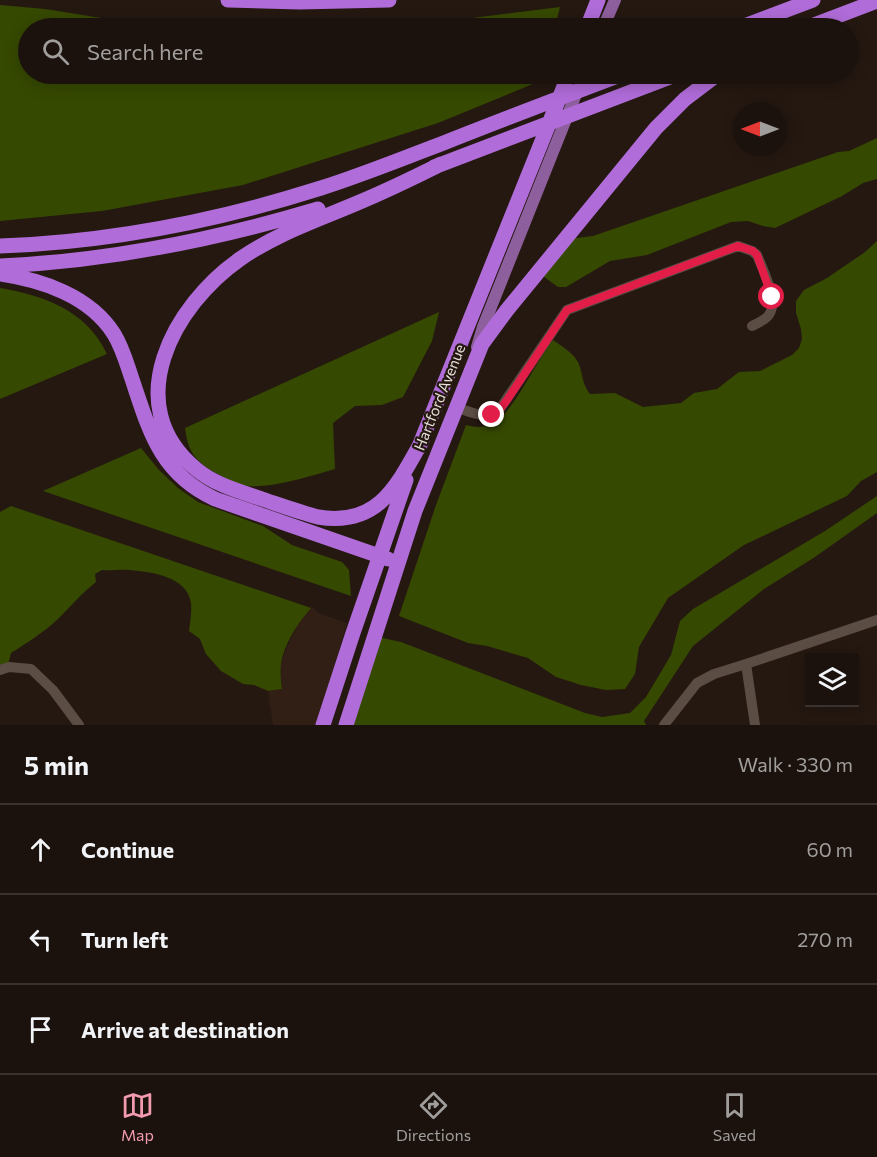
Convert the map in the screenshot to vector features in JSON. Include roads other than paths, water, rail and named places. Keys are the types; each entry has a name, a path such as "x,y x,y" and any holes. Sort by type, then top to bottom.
{"highway":[{"path":"228,0 319,2 389,0"},
{"path":"591,18 598,0"},
{"path":"766,18 813,0"},
{"path":"834,18 877,1"},
{"name":"Hartford Avenue","path":"323,725 380,556 422,441 565,84"},
{"path":"0,246 52,243 128,234 240,211 350,178 595,84"},
{"path":"0,266 102,257 214,237 323,208 652,84"},
{"path":"472,366 492,328 656,128 685,99 705,84"},
{"path":"422,441 398,483 378,505 364,513 350,517 334,519 318,517 221,485 195,469 179,453 166,429 160,407 159,385 164,356 179,321 204,290 226,270 251,252 288,231 369,198 441,164"},
{"path":"0,274 55,288 85,305 105,322 122,349 154,442 167,463 192,486 215,500 398,562"},
{"name":"Hartford Avenue","path":"346,725 424,486 472,366"}],"main road":[{"path":"607,18 615,0"},
{"name":"Hartford Avenue","path":"472,366 483,327 580,84"}],"lane":[{"path":"455,407 481,414 497,413 567,310 738,246 753,251 757,255 772,297 773,305 770,315 752,326"},
{"path":"664,725 697,683 714,674 877,620"},
{"path":"746,664 755,725"},
{"path":"0,670 9,667 31,669 52,690 79,725"}]}
